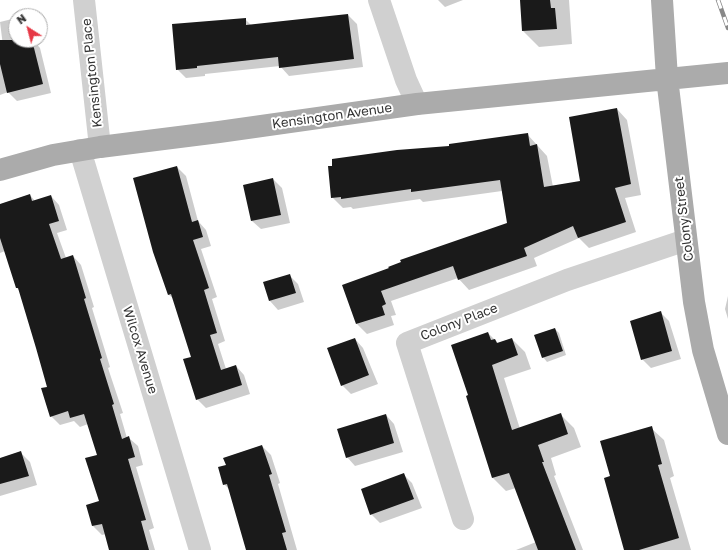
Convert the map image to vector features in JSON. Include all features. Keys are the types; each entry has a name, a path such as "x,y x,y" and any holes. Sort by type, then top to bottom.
{"main road":[{"name":"Colony Street","path":"662,0 667,78 694,302 703,350 728,434"},
{"name":"Kensington Avenue","path":"0,170 53,155 90,149 417,104 728,73"}],"street":[{"name":"Kensington Place","path":"84,0 90,149"},
{"path":"379,0 406,80 417,104"},
{"name":"Wilcox Avenue","path":"90,149 200,550"},
{"name":"Colony Place","path":"463,519 407,343 567,280 686,240"}],"building":[{"path":"520,0 550,0 551,8 555,8 557,29 522,31"},
{"path":"348,14 354,59 279,68 278,57 197,66 197,68 176,70 172,24 246,18 246,25"},
{"path":"0,40 8,40 8,48 34,48 43,84 7,93 0,64"},
{"path":"617,108 631,184 615,188 626,222 578,238 573,226 524,248 527,256 458,280 453,266 381,291 386,304 382,306 385,315 356,324 342,285 389,268 388,267 401,262 400,260 507,223 500,180 411,192 411,189 341,199 341,197 331,198 328,166 332,166 332,159 397,150 449,146 449,144 528,133 530,146 537,144 544,187 580,181 569,117"},
{"path":"177,166 192,222 198,220 203,237 193,240 209,288 204,290 217,333 210,335 221,370 236,365 242,385 196,400 183,359 191,357 171,294 168,295 153,252 133,178"},
{"path":"273,178 281,215 251,221 243,185"},
{"path":"30,194 32,201 51,195 59,221 49,224 61,259 73,255 86,298 84,299 102,358 100,359 114,404 112,405 122,439 129,436 135,457 128,459 146,520 141,521 149,550 109,550 102,524 92,526 86,505 99,501 85,458 97,455 84,414 70,418 68,411 50,417 41,388 47,387 18,288 16,288 0,238 0,204"},
{"path":"290,274 296,293 269,301 263,282"},
{"path":"661,311 672,351 641,360 630,321"},
{"path":"555,328 563,351 542,358 534,335"},
{"path":"488,332 491,340 495,339 497,343 512,338 518,355 492,365 512,430 561,413 568,434 538,445 544,462 542,462 576,550 538,550 509,473 492,478 466,396 468,395 451,345"},
{"path":"355,338 369,375 341,386 327,348"},
{"path":"386,414 394,443 346,458 337,429"},
{"path":"652,426 662,464 658,465 679,538 639,550 624,550 604,478 610,476 600,441"},
{"path":"262,445 272,474 269,475 286,532 282,533 287,550 246,550 227,484 223,485 218,467 226,465 223,458"},
{"path":"21,451 29,476 0,484 0,458"},
{"path":"404,473 414,499 370,515 361,489"}],"railway":[{"path":"718,0 728,28"}]}
